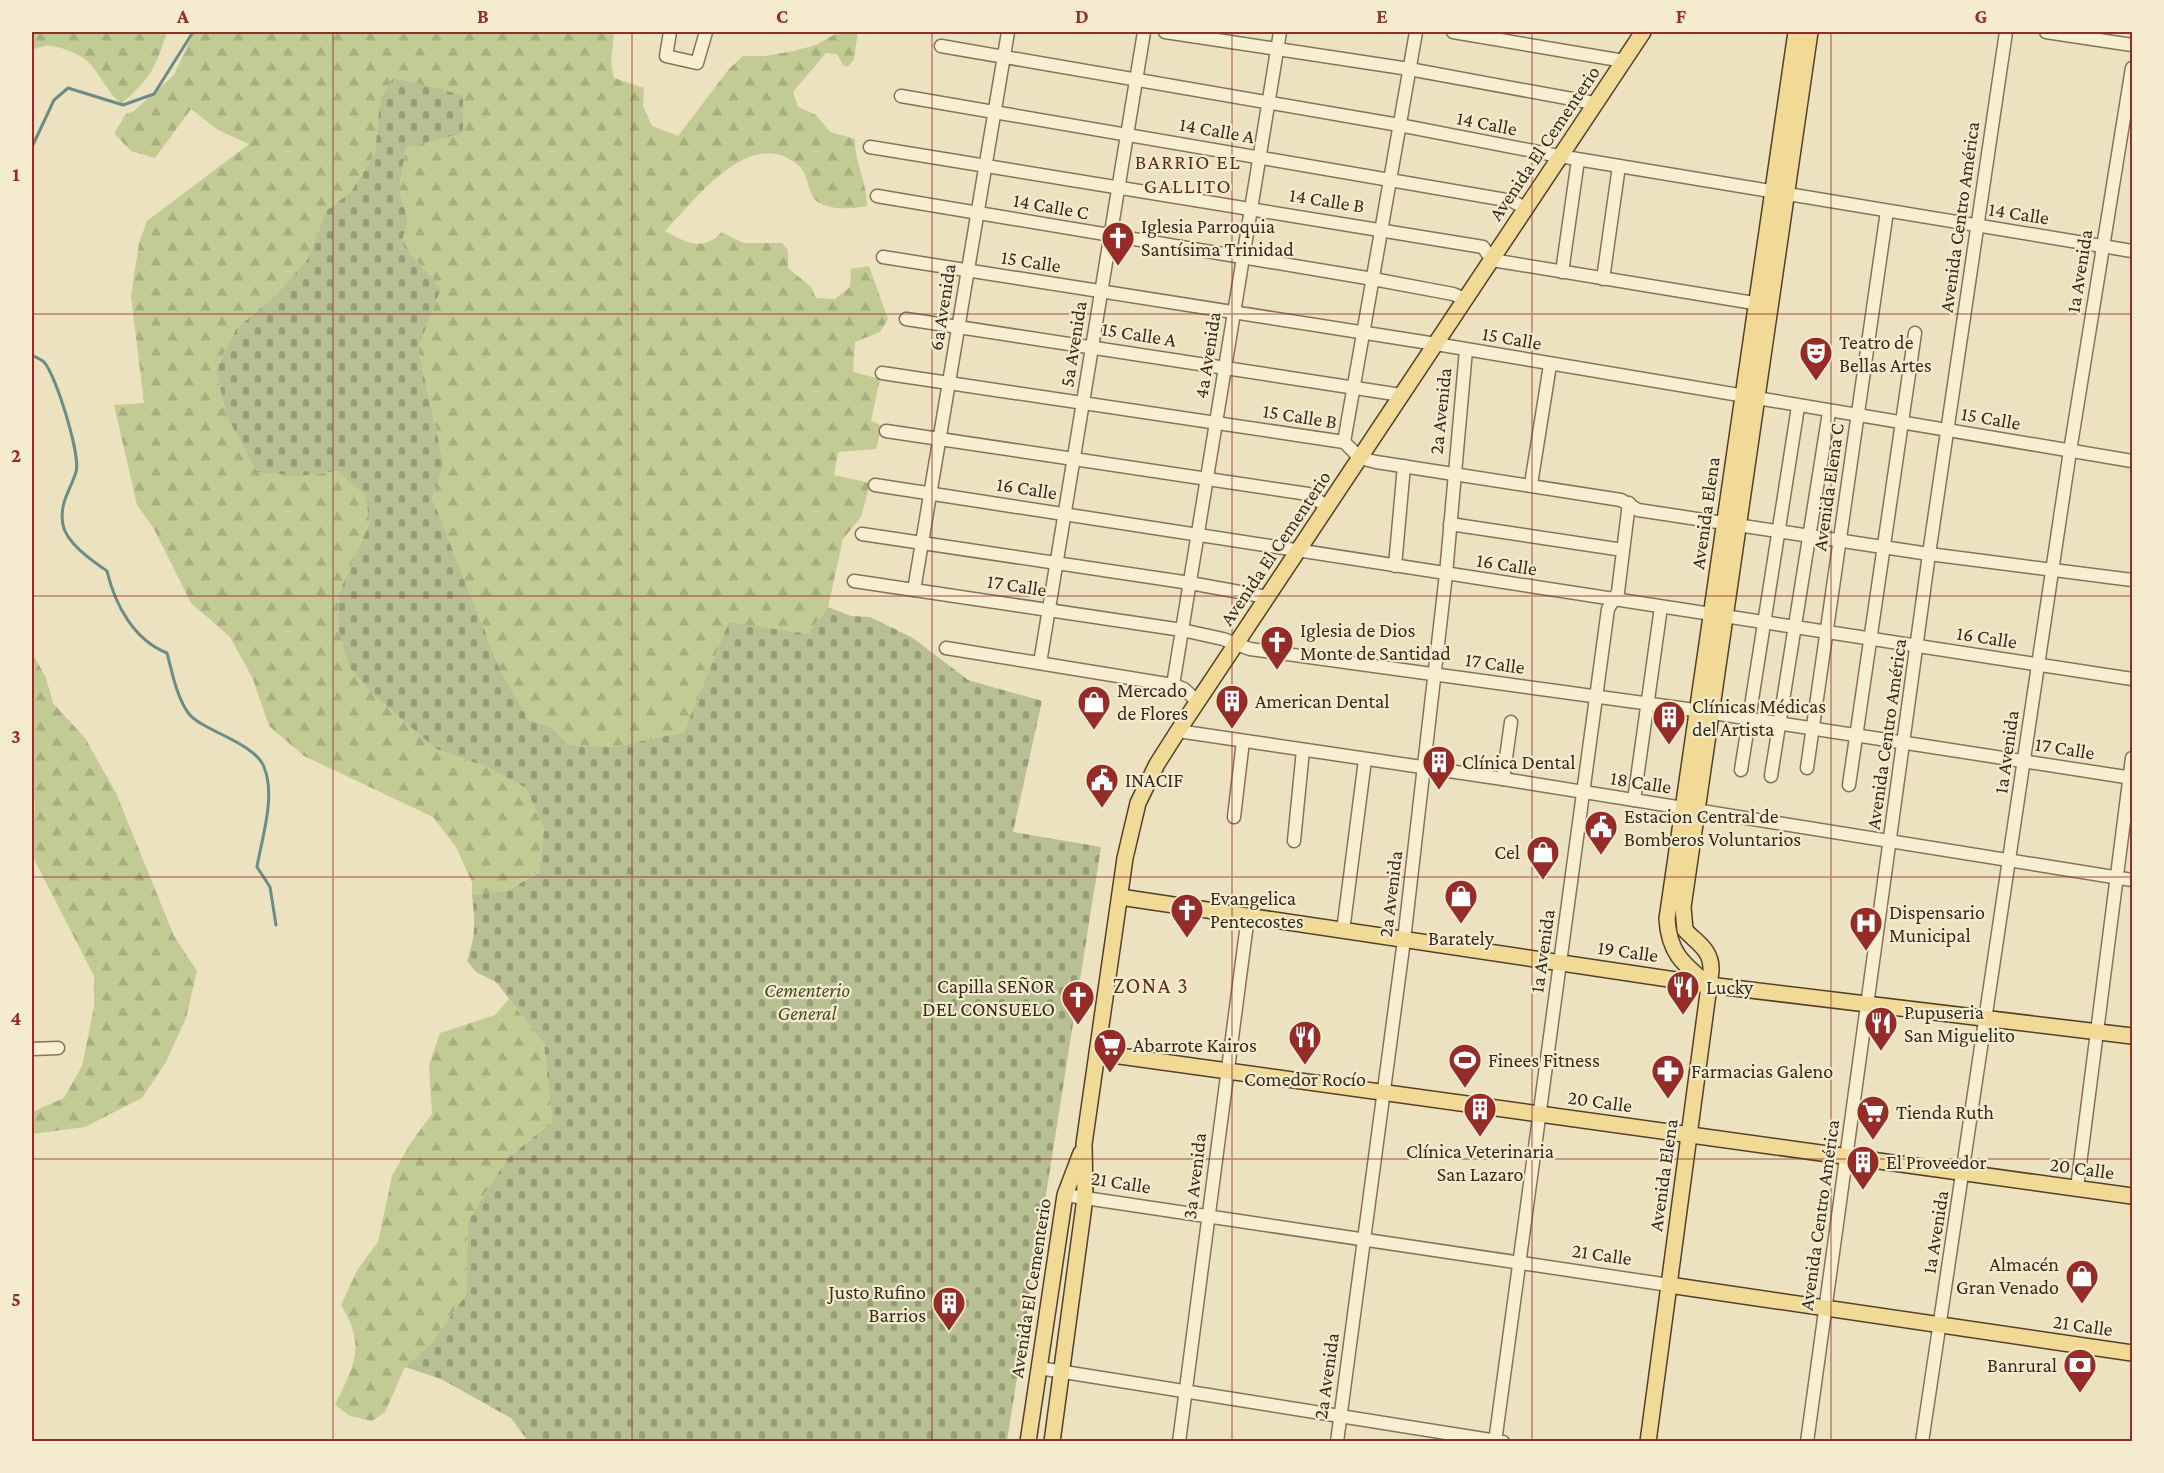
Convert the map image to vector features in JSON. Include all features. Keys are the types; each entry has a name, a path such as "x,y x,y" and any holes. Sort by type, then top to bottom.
{"main road":[{"name":"Avenida El Cementerio","path":"1052,1442 1085,1198 1084,1144 1120,897 1138,803 1157,764 1178,731 1436,345 1594,103 1644,32"},
{"name":"Avenida Elena","path":"1780,193 1796,32"},
{"name":"Avenida Elena","path":"1732,524 1742,398 1763,305 1780,193 1810,32"},
{"name":"Avenida Elena","path":"1648,1442 1691,1134 1711,962 1703,946 1685,930 1683,919 1690,809 1732,524 1757,400 1763,305"},
{"name":"Avenida Elena","path":"1690,809 1668,906 1668,930 1679,959 1709,985"},
{"name":"19 Calle","path":"1120,897 1709,985 2133,1036"},
{"name":"20 Calle","path":"1098,1053 2133,1196"},
{"name":"Avenida El Cementerio","path":"1028,1442 1065,1195 1084,1144"},
{"name":"21 Calle","path":"1669,1285 2133,1353"}],"street":[{"path":"670,32 666,56 695,63 699,62 706,32"},
{"name":"6a Avenida","path":"914,590 1008,32"},
{"name":"5a Avenida","path":"1040,663 1144,32"},
{"path":"1166,32 1409,69 1594,103"},
{"name":"4a Avenida","path":"1173,685 1280,32"},
{"path":"1344,442 1416,32"},
{"path":"1453,32 1624,61"},
{"name":"Avenida Centro América","path":"1807,1442 1905,743 1929,554 2006,32"},
{"path":"2046,32 2133,45"},
{"name":"14 Calle","path":"941,46 1399,125 1578,160 2133,251"},
{"name":"1a Avenida","path":"1922,1442 1987,1020 2070,451 2133,68"},
{"name":"14 Calle A","path":"901,96 1390,179 1512,201 1525,208"},
{"name":"14 Calle B","path":"870,147 1382,229 1483,247 1492,260 1763,305"},
{"path":"1562,272 1578,160"},
{"path":"1603,279 1619,166"},
{"name":"14 Calle C","path":"877,196 1373,279 1453,294 1466,299"},
{"name":"Avenida Elena C","path":"1808,768 1887,211"},
{"name":"15 Calle","path":"883,257 1363,333 1742,398 2133,461"},
{"name":"15 Calle A","path":"906,319 1401,395"},
{"path":"1849,784 1900,422 1915,333"},
{"name":"2a Avenida","path":"1337,1442 1404,940 1446,574 1466,350"},
{"path":"1531,484 1550,365"},
{"name":"15 Calle B","path":"882,373 1344,442 1360,458"},
{"path":"1741,770 1798,407"},
{"path":"1771,776 1829,412"},
{"path":"886,431 1308,494 1328,507"},
{"path":"1360,458 1531,484 1629,503 1638,510 1929,554 2133,580"},
{"path":"1395,566 1404,466"},
{"name":"16 Calle","path":"875,484 1198,534 1298,552 2133,679"},
{"name":"1a Avenida","path":"1498,1441 1519,1263 1608,609 1618,592 1629,503"},
{"path":"1450,525 1623,550"},
{"path":"862,534 1190,582 1268,597"},
{"name":"17 Calle","path":"854,581 1182,630 1222,639 1250,649 1704,711 2131,778"},
{"path":"1634,800 1661,607"},
{"path":"946,648 1173,685 1184,689 1198,702"},
{"path":"1503,779 1511,722"},
{"name":"18 Calle","path":"1178,731 1503,779 2133,880"},
{"path":"1234,817 1244,741"},
{"path":"1294,841 1303,750"},
{"path":"2077,1188 2133,758"},
{"path":"1343,930 1365,760"},
{"name":"3a Avenida","path":"1179,1442 1248,916"},
{"path":"32,1049 58,1048"},
{"name":"21 Calle","path":"1065,1195 1669,1285"},
{"path":"1039,1368 1498,1441"}],"green space":[{"path":"32,32 167,32 159,55 146,80 121,104 91,65 75,53 51,46 32,50"},
{"path":"194,32 614,32 611,62 614,78 644,88 643,106 652,126 678,136 729,69 743,56 765,56 794,51 816,45 839,32 858,32 854,59 848,67 843,65 837,54 826,53 793,92 798,107 816,115 830,132 855,139 856,155 865,188 867,206 837,208 822,204 812,195 799,166 781,155 762,154 743,159 725,171 708,185 665,231 694,244 708,242 722,232 743,243 782,243 788,250 788,268 811,287 816,298 835,299 850,287 851,269 869,266 888,319 880,332 855,342 853,372 880,379 871,421 882,426 876,449 838,452 834,475 870,483 861,517 843,539 828,607 808,634 729,623 684,732 614,747 569,745 551,727 529,720 501,672 432,498 444,465 418,349 441,288 401,244 408,220 399,189 406,148 380,100 375,153 351,192 326,211 308,259 276,295 236,329 216,370 226,414 300,476 338,471 365,496 370,522 339,593 338,628 375,696 436,749 487,767 526,788 544,829 539,871 509,890 472,895 472,882 456,847 433,817 304,756 269,726 253,679 230,637 191,603 153,527 137,505 114,405 144,403 131,296 139,243 147,221 249,144 218,130 191,109 155,158 131,151 114,133 126,114 134,111 174,75"},
{"name":"Cementerio General","path":"393,78 463,95 463,133 406,148 399,189 408,220 401,244 441,288 418,349 444,465 432,498 501,672 529,720 551,727 569,745 614,747 684,732 729,622 808,634 828,607 851,616 870,617 913,638 968,680 1042,701 1013,832 1101,847 1007,1441 528,1441 511,1418 441,1379 405,1367 431,1343 466,1295 468,1220 508,1158 552,1122 544,1044 496,982 476,972 467,961 474,928 472,895 509,890 539,872 544,829 526,788 487,767 436,749 375,696 350,668 338,628 339,593 370,522 365,496 338,471 300,476 257,472 226,414 216,370 236,329 276,295 308,259 326,211 351,192 375,153 380,100"},
{"path":"32,652 46,678 53,703 85,738 116,793 174,936 197,971 186,1018 166,1062 142,1098 85,1127 32,1134 32,1112 64,1098 82,1066 94,1007 94,976 32,855 35,802 32,801"},
{"path":"509,999 544,1044 552,1122 508,1158 468,1220 466,1295 431,1343 405,1367 385,1412 372,1421 350,1416 335,1405 348,1378 355,1355 353,1332 341,1305 358,1269 378,1242 392,1176 410,1144 432,1114 429,1065 440,1033 495,1015"}],"waterway":[{"path":"32,147 54,100 68,88 123,105 154,94 193,32"},
{"path":"32,355 44,362 55,382 75,450 76,472 66,497 62,517 65,532 81,551 107,571 115,596 136,630 155,647 167,653 178,693 189,714 205,726 250,751 264,767 269,791 265,830 257,867 270,887 276,925"}],"place":[{"name":"Iglesia Parroquia Santísima Trinidad","path":"1118,267"},
{"name":"Teatro de Bellas Artes","path":"1816,382"},
{"name":"Iglesia de Dios Monte de Santidad","path":"1277,671"},
{"name":"American Dental","path":"1232,730"},
{"name":"Mercado de Flores","path":"1094,731"},
{"name":"Clínicas Médicas del Artista","path":"1669,746"},
{"name":"Clínica Dental","path":"1439,791"},
{"name":"INACIF","path":"1102,809"},
{"name":"Estacion Central de Bomberos Voluntarios","path":"1601,856"},
{"name":"Cel","path":"1543,881"},
{"name":"Barately","path":"1461,925"},
{"name":"Evangelica Pentecostes","path":"1187,939"},
{"name":"Dispensario Municipal","path":"1866,952"},
{"name":"Lucky","path":"1683,1016"},
{"name":"Capilla SEÑOR DEL CONSUELO","path":"1078,1026"},
{"name":"Pupuseria San Miguelito","path":"1881,1052"},
{"name":"Comedor Rocío","path":"1305,1066"},
{"name":"Abarrote Kairos","path":"1110,1074"},
{"name":"Finees Fitness","path":"1465,1089"},
{"name":"Farmacias Galeno","path":"1668,1100"},
{"name":"Clínica Veterinaria San Lazaro","path":"1480,1138"},
{"name":"Tienda Ruth","path":"1873,1141"},
{"name":"El Proveedor","path":"1863,1191"},
{"name":"Almacén Gran Venado","path":"2082,1305"},
{"name":"Justo Rufino Barrios","path":"949,1332"},
{"name":"Banrural","path":"2080,1394"}],"district":[{"name":"BARRIO EL GALLITO","path":"1188,174"},
{"name":"ZONA 3","path":"1151,985"}]}
